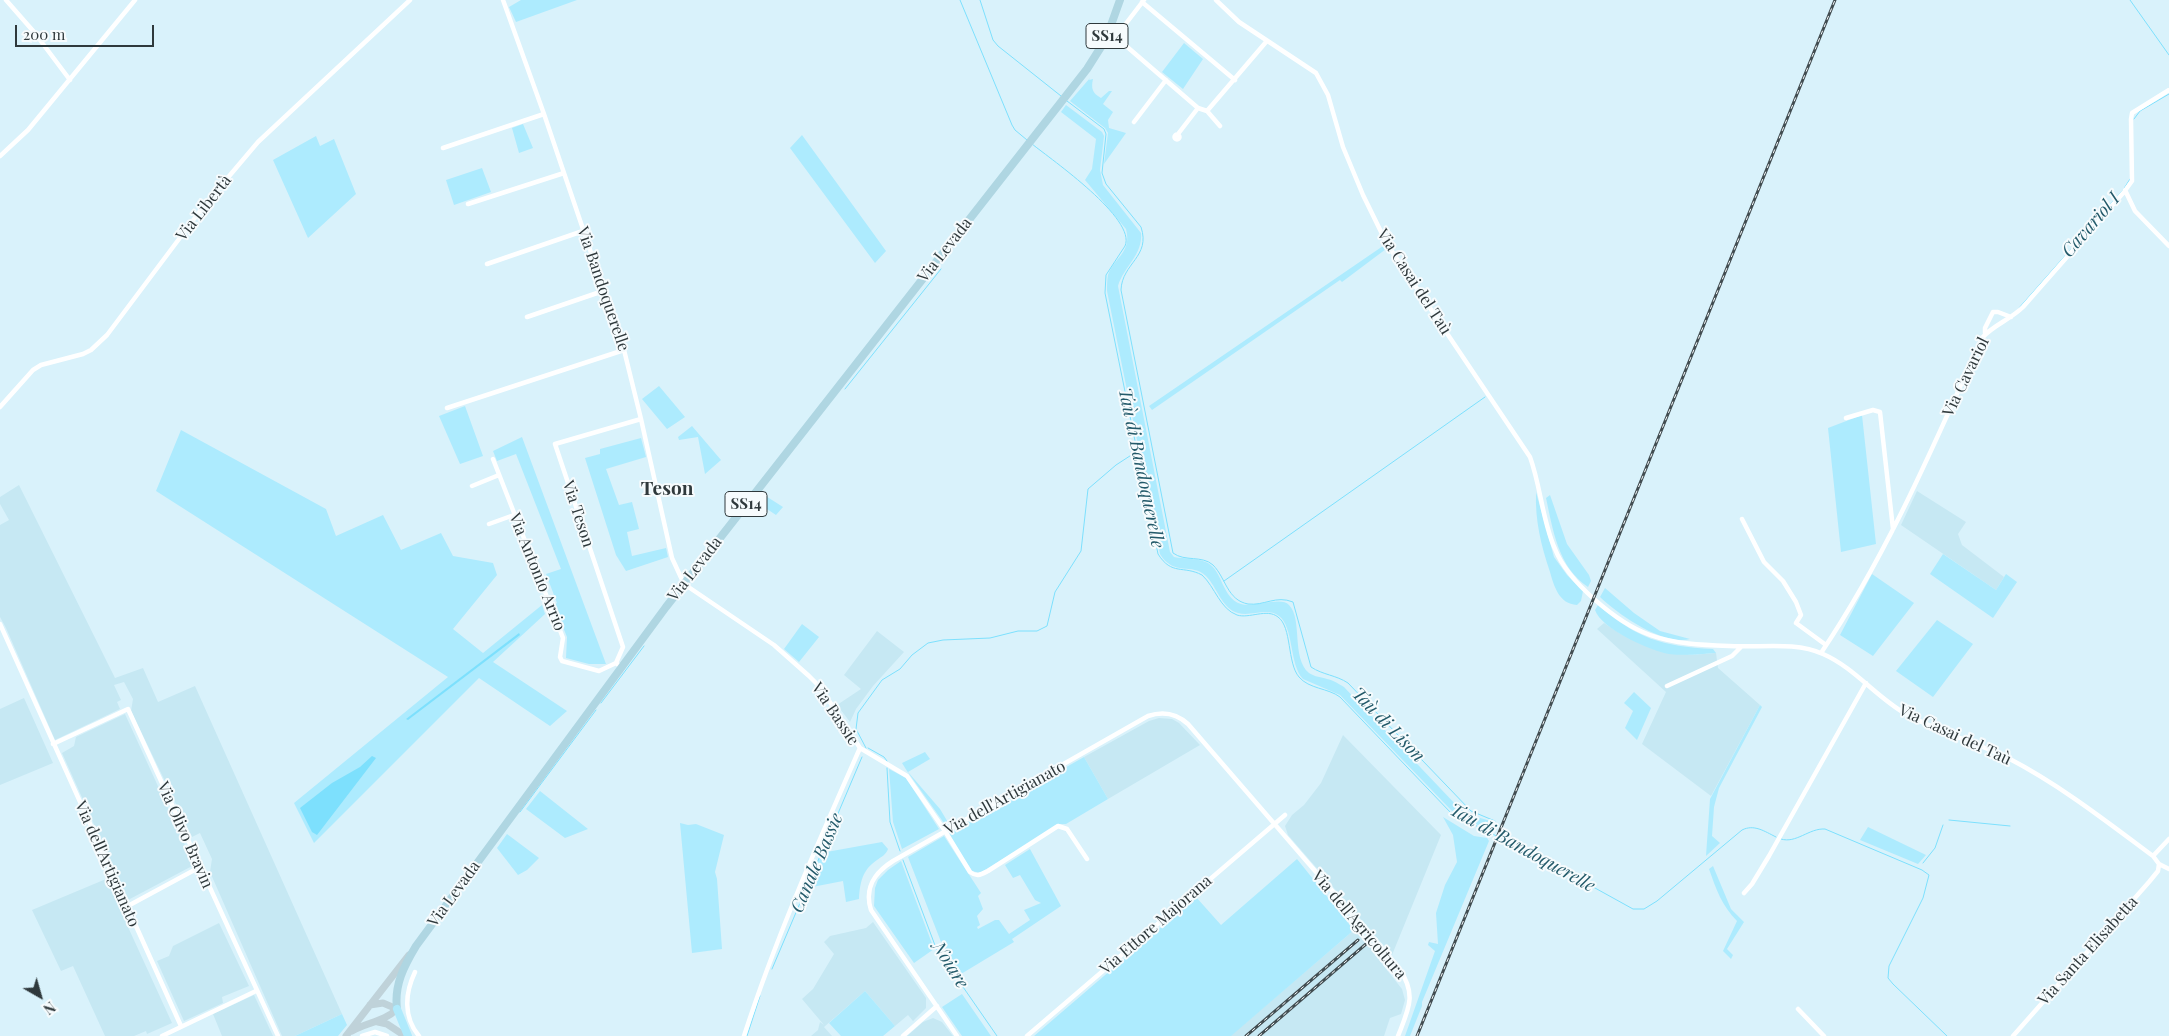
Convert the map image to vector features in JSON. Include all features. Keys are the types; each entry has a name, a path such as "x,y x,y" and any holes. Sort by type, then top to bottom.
{"highway":[{"path":"396,1009 406,1036"}],"main road":[{"name":"Via Levada","path":"348,1034 416,946 618,665 684,584 1087,69 1106,39 1120,0"},
{"name":"SS14","path":"396,1009 396,994 399,980 406,962 416,946"},
{"path":"348,1034 375,1021 386,1018 396,1009 383,1002 369,1006"},
{"path":"375,1021 387,1024 406,1036"}],"street":[{"path":"6,0 70,80"},
{"path":"0,156 28,130 135,0"},
{"name":"Via Libertà","path":"0,407 21,381 41,365 83,354 91,350 107,335 203,207 258,142 410,0"},
{"name":"Via Bandoquerelle","path":"503,0 544,114 624,350 672,558 684,584"},
{"name":"Via Casai del Taù","path":"1216,0 1239,22 1266,42 1316,73 1324,86 1343,147 1374,218 1407,276 1530,457 1538,477 1554,548 1565,568 1599,602 1623,620 1650,635 1684,643 1741,647 1794,647 1821,653 1842,663 1888,703 1904,713 2009,759 2079,800 2153,856 2159,864"},
{"path":"1220,126 1207,111 1198,108 1120,41 1118,34 1143,1 1235,80"},
{"path":"1207,111 1266,42"},
{"path":"1134,122 1166,80"},
{"name":"Via Cavariol","path":"1821,653 1840,624 1893,529 1985,333 2011,317 2132,181 2130,119 2132,113 2169,90"},
{"path":"1178,134 1198,108"},
{"path":"443,148 544,114"},
{"path":"468,204 564,173"},
{"path":"2125,190 2135,211 2169,246"},
{"path":"487,264 583,232"},
{"path":"527,317 604,291"},
{"path":"1985,333 1985,328 1994,312 2011,317"},
{"path":"446,408 624,350"},
{"path":"1846,418 1873,410 1880,412 1893,529"},
{"name":"Via Teson","path":"618,665 623,647 555,444 641,419"},
{"name":"Via Antonio Arrio","path":"492,459 563,638 560,657 562,661 600,671 618,665"},
{"path":"472,486 499,476"},
{"path":"489,524 514,515"},
{"path":"1742,519 1764,562 1783,581 1796,602 1800,615 1796,623 1826,645"},
{"name":"Via Bassie","path":"684,584 774,645 797,664 820,687 860,748 804,874 759,989 744,1036"},
{"name":"Via dell'Artigianato","path":"0,624 181,1026"},
{"path":"1667,686 1732,656 1741,647"},
{"path":"1744,893 1752,884 1769,856 1866,683"},
{"name":"Via Olivo Bravin","path":"53,744 128,709 278,1036"},
{"name":"Via dell'Artigianato","path":"957,1036 874,915 869,899 871,882 878,872 945,831 1148,716 1164,713 1176,716 1188,724 1274,824"},
{"path":"860,748 907,776 945,831 970,872 974,875 980,875 988,871 1058,826 1068,829 1087,860"},
{"name":"Via Ettore Majorana","path":"1027,1036 1286,815"},
{"name":"Via dell'Agricoltura","path":"1274,824 1406,978 1411,996 1410,1008 1398,1036"},
{"path":"2153,856 2169,839"},
{"path":"2159,864 2169,869"},
{"name":"Via Santa Elisabetta","path":"2013,1036 2150,882 2158,871 2159,864"},
{"path":"126,907 200,867"},
{"path":"415,972 407,995 407,1008 410,1019 419,1036"},
{"path":"162,1036 256,991"},
{"path":"903,1036 937,1006"},
{"path":"1798,1009 1824,1036"},
{"path":"348,1034 362,1036 374,1032 387,1036"}],"shaded area":[{"path":"521,0 577,0 516,22 509,7"},
{"path":"1184,43 1203,59 1183,89 1162,72"},
{"path":"1090,78 1089,80 1093,79 1092,88 1094,92 1101,98 1109,91 1112,91 1103,104 1113,112 1108,120 1109,128 1126,133 1104,164 1108,133 1105,128 1070,101"},
{"path":"1066,105 1102,132 1104,136 1100,170 1103,185 1141,233 1139,248 1118,286 1170,552 1174,557 1196,559 1208,563 1217,572 1230,596 1241,604 1253,605 1280,602 1289,605 1296,619 1300,658 1309,673 1331,680 1344,687 1459,808 1470,815 1494,822 1491,831 1462,818 1451,810 1340,695 1303,679 1295,664 1287,628 1279,616 1269,612 1243,614 1232,611 1201,572 1171,565 1160,554 1107,291 1108,275 1127,244 1126,229 1085,180 1092,169 1096,139 1061,112"},
{"path":"523,124 533,148 519,153 512,128"},
{"path":"802,135 886,251 875,263 790,148"},
{"path":"316,136 320,146 334,139 356,194 308,238 273,160"},
{"path":"482,168 491,192 454,205 446,180"},
{"path":"1383,246 1386,249 1342,282 1340,280 1152,410 1149,406"},
{"path":"659,386 685,417 667,429 642,399"},
{"path":"465,406 483,456 460,464 439,416"},
{"path":"1862,415 1876,544 1841,552 1828,428"},
{"path":"692,426 721,460 705,474 698,437 679,440 678,437"},
{"path":"181,430 326,509 336,536 383,515 401,550 441,533 453,556 493,563 497,575 453,629 483,653 542,605 545,614 493,662 567,711 550,726 479,678 314,843 294,803 448,677 156,491"},
{"path":"522,437 606,664 589,664 566,658 567,637 554,605 557,603 546,574 561,569 516,454 497,461 493,451"},
{"path":"641,438 646,457 606,469 619,505 632,502 639,529 627,532 632,556 666,548 668,557 626,571 616,555 585,458 600,454 600,449"},
{"path":"19,485 115,678 143,668 158,702 195,686 342,1014 295,1036 282,1036 210,872 212,859 200,833 192,837 131,711 133,699 124,682 114,685 121,700 117,702 120,709 55,740 0,617 0,525 9,520 0,504 0,497"},
{"path":"1917,491 1966,522 1958,534 1962,545 2004,577 1996,590 1901,525"},
{"path":"1536,492 1554,557 1567,575 1583,591 1581,601 1577,605 1571,604 1562,598 1553,583 1539,533 1536,513"},
{"path":"761,493 783,507 776,515 755,501"},
{"path":"1550,495 1567,544 1589,575 1591,581 1588,587 1570,569 1558,547 1546,498"},
{"path":"1943,554 1996,590 2006,574 2017,582 1993,618 1930,574"},
{"path":"1872,574 1914,603 1873,656 1840,635"},
{"path":"1605,588 1634,613 1660,631 1690,639 1667,638 1655,634 1630,620 1600,597"},
{"path":"1598,605 1626,626 1651,639 1679,646 1713,649 1716,653 1675,655 1651,649 1628,638 1607,624 1599,617 1595,610"},
{"path":"1937,620 1973,644 1933,697 1896,671"},
{"path":"1604,623 1621,634 1691,655 1716,653 1718,668 1760,705 1711,796 1642,744 1666,692 1597,629"},
{"path":"802,624 819,637 799,662 784,649"},
{"path":"877,631 904,652 873,686 856,709 850,722 837,705 861,689 844,675"},
{"path":"519,633 520,635 408,720 406,719"},
{"path":"1634,692 1651,708 1637,740 1625,728 1633,711 1624,703"},
{"path":"24,698 53,763 0,785 0,709"},
{"path":"1760,705 1762,707 1719,788 1714,807 1712,836 1720,843 1706,856 1710,799"},
{"path":"125,714 194,865 128,900 62,753 74,746 76,737"},
{"path":"1159,718 1172,719 1179,723 1200,745 1108,799 1084,757 1149,721"},
{"path":"1343,735 1441,835 1392,955 1288,835 1285,826 1292,815 1304,805 1321,783"},
{"path":"925,752 930,759 908,772 940,809 949,824 946,826 907,771 902,763"},
{"path":"372,756 376,758 317,835 312,832 300,808 332,783 360,767"},
{"path":"1084,757 1108,799 1066,824 1060,824 980,873 972,871 948,834"},
{"path":"889,769 906,778 939,829 902,849 893,822"},
{"path":"540,791 588,829 565,838 526,809"},
{"path":"1443,817 1474,836 1487,838 1489,841 1422,1002 1410,1036 1405,1036 1435,951 1428,945 1429,942 1438,944 1436,913 1445,885 1457,862 1453,835"},
{"path":"680,823 696,824 724,835 715,872 722,949 692,953"},
{"path":"1868,827 1926,855 1918,864 1860,840"},
{"path":"507,834 539,858 527,870 518,875 497,848"},
{"path":"944,836 981,893 978,896 983,909 977,916 980,925 977,927 978,929 995,920 999,920 1009,934 1030,920 1024,910 1041,903 1035,900 1020,875 1013,878 1005,865 1030,849 1061,906 1012,939 1014,942 961,974 943,947 908,857"},
{"path":"882,842 888,849 865,873 861,882 859,899 846,902 843,881 807,888 821,853"},
{"path":"1297,859 1354,930 1231,1036 1034,1036 1196,897 1221,925"},
{"path":"901,861 934,949 914,963 874,906 875,888 878,880"},
{"path":"1713,866 1731,909 1744,922 1727,949 1733,955 1731,959 1723,951 1737,921 1723,903 1717,890 1709,869"},
{"path":"106,879 172,1023 147,1034 146,1031 134,1036 105,1036 73,966 61,971 32,910"},
{"path":"873,922 926,998 926,1008 913,1021 908,1015 895,1026 865,991 824,1027 832,1036 811,1036 818,1030 820,1022 824,1025 802,999 813,989 834,954 824,942 830,936 866,928"},
{"path":"219,923 249,986 222,997 223,1003 184,1021 157,961 169,956 173,946"},
{"path":"1354,930 1372,948 1371,950 1402,989 1405,1000 1401,1014 1390,1018 1384,1036 1230,1036"},
{"path":"865,991 895,1026 883,1036 841,1036 829,1023"},
{"path":"962,994 991,1036 962,1036 942,1007"},
{"path":"254,995 273,1036 222,1036 213,1014"},
{"path":"342,1014 347,1025 338,1036 295,1036"},
{"path":"933,1018 942,1022 953,1036 907,1036 923,1022"}],"waterway":[{"name":"Taù di Bandoquerelle","path":"960,0 1012,125 1027,140"},
{"name":"Taù di Lison","path":"980,0 993,40 998,46 1061,96"},
{"name":"Cavariol I","path":"2130,0 2169,55"},
{"name":"Cavariol I","path":"2134,119 2140,111 2169,94"},
{"name":"Taù di Lison","path":"1067,101 1104,129 1106,134 1102,173 1106,184 1141,227 1142,246 1126,273 1121,290 1173,553 1178,556 1209,562 1217,570 1231,593 1241,602 1248,604 1259,604 1276,600 1293,602 1311,667 1348,683 1471,811 1495,821"},
{"name":"Taù di Bandoquerelle","path":"1032,144 1073,176 1106,206 1118,221 1125,235 1125,246 1106,275 1105,293 1158,554 1163,561 1173,568 1202,575 1226,608 1237,615 1247,616 1269,613 1278,617 1286,629 1295,671 1299,677 1308,684 1340,697 1451,813 1548,862 1633,909 1644,909 1657,901 1742,830 1755,828 1776,837"},
{"name":"Cavariol I","path":"2019,308 2123,190 2130,179"},
{"path":"845,389 941,269"},
{"path":"1224,581 1485,397"},
{"name":"Canale Bassie","path":"866,748 856,729 858,713 882,680 900,669 912,655 928,643 943,640 990,638 1018,631 1037,631 1047,626 1055,592 1081,551 1088,489 1116,465 1136,452"},
{"path":"601,703 644,646"},
{"path":"520,812 596,710"},
{"name":"Noiare","path":"868,748 884,757 887,761"},
{"name":"Canale Bassie","path":"772,969 862,757"},
{"name":"Noiare","path":"887,768 890,822 900,851"},
{"path":"1949,820 2010,826"},
{"path":"1923,863 1935,848 1943,825"},
{"name":"Taù di Bandoquerelle","path":"1781,839 1797,838 1819,829 1825,829 1922,870 1929,875 1923,898 1889,966 1888,978 1947,1036"},
{"name":"Noiare","path":"903,860 936,948 997,1036"},
{"name":"Canale Bassie","path":"747,1036 760,996"}],"railway":[{"path":"1417,1036 1835,0"},
{"path":"1246,1036 1358,940"},
{"path":"1259,1036 1366,944"}],"district":[{"name":"Teson","path":"667,489"}]}
